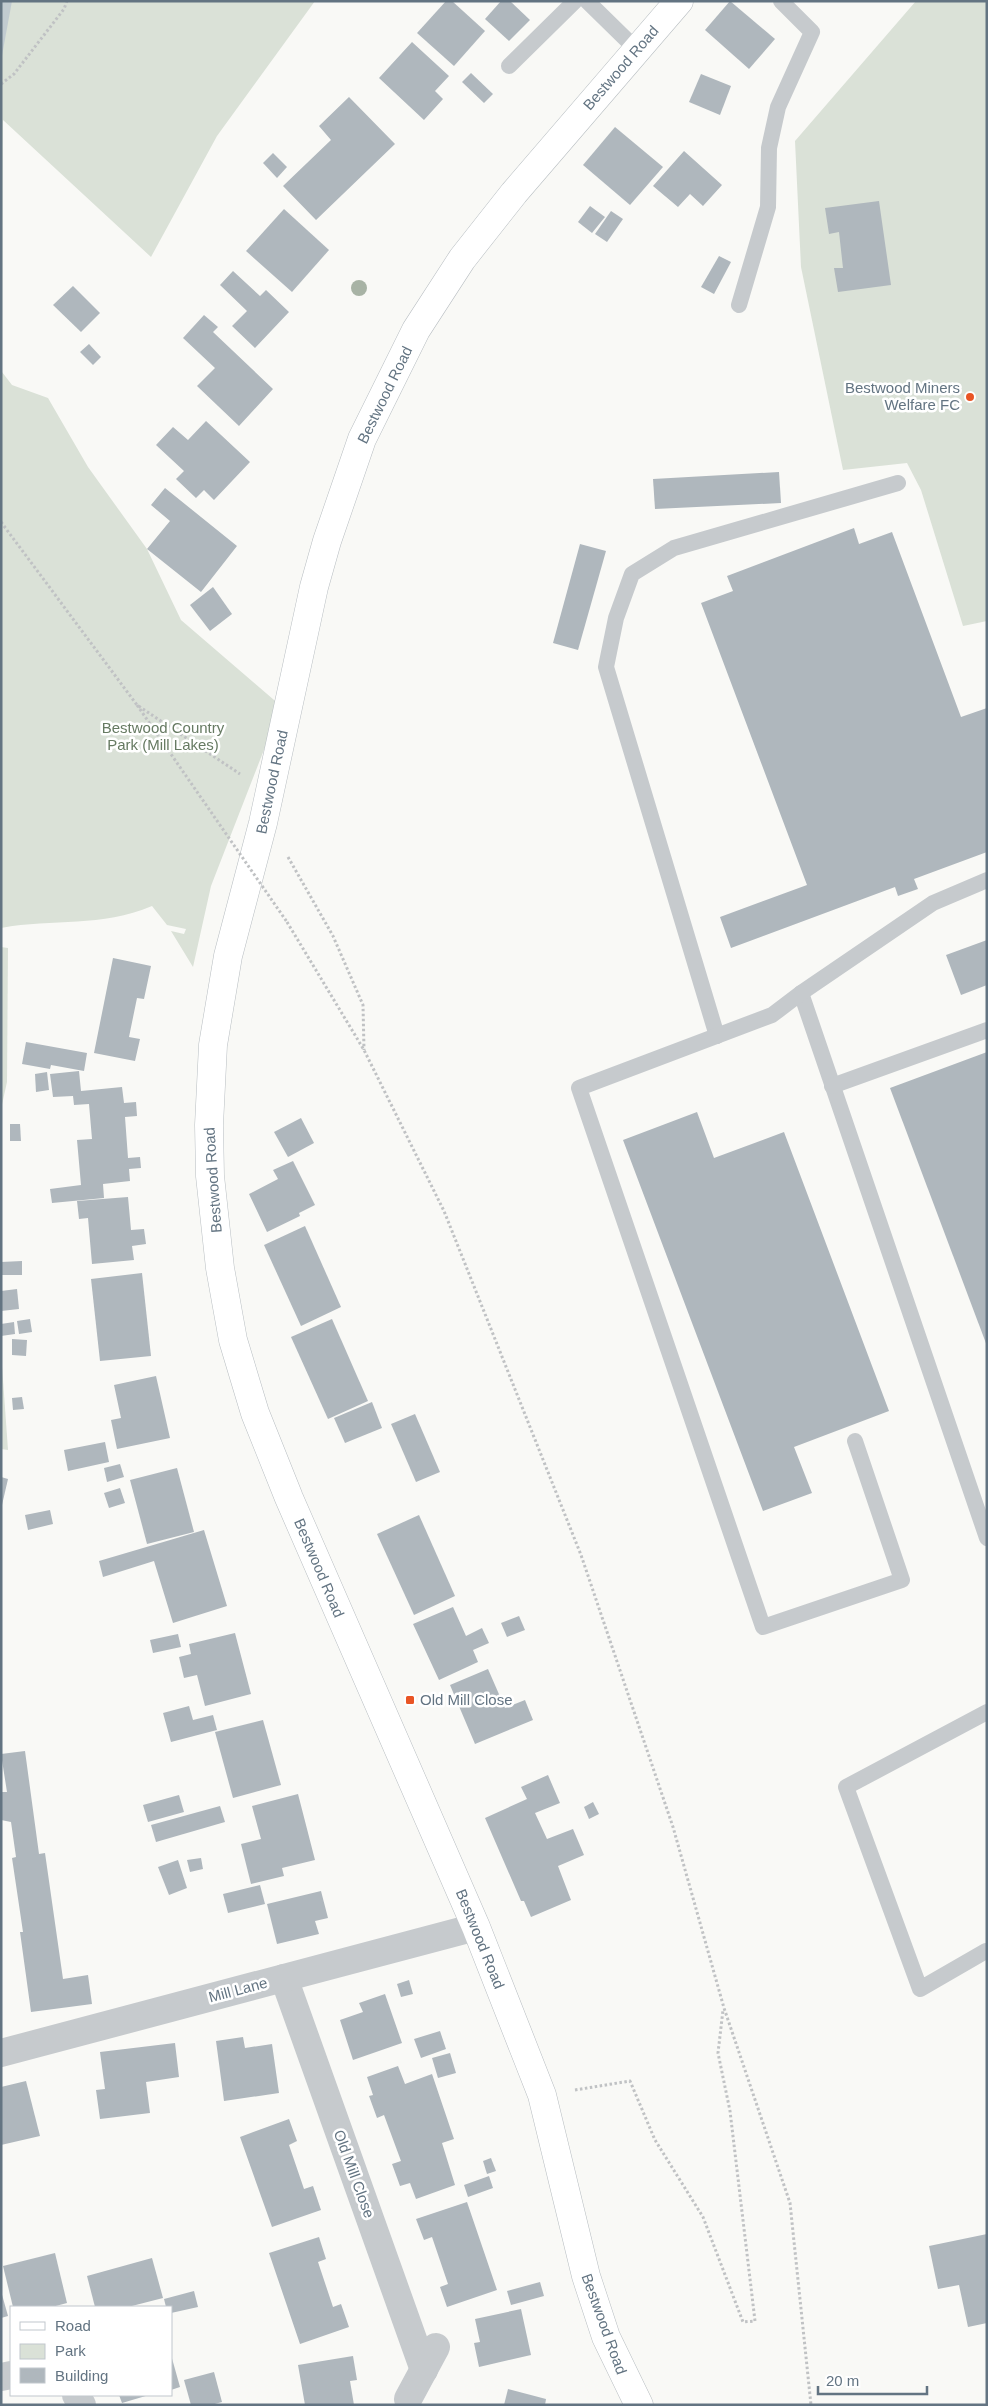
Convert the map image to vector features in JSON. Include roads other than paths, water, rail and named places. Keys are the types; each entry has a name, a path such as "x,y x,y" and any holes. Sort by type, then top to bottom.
{"main road":[{"name":"Bestwood Road","path":"639,2405 606,2337 586,2276 542,2095 476,1927 289,1498 255,1413 233,1340 220,1268 210,1176 209,1090 220,995 269,794 314,587 327,541 362,439 416,330 462,259 514,193 679,1"}],"street":[{"name":"Mill Lane","path":"1,2053 476,1927"},
{"name":"Old Mill Close","path":"284,1978 430,2358 408,2399"}],"lane":[{"path":"509,66 575,1"},
{"path":"587,1 637,50"},
{"path":"738,305 768,207 768,148 778,107 812,32 781,1"},
{"path":"717,1036 606,667 616,618 632,574 674,548 898,483"},
{"path":"855,1442 902,1580 763,1627 579,1088 772,1015 800,993 932,903 987,880"},
{"path":"800,993 987,1538"},
{"path":"832,1086 987,1030"},
{"path":"986,1951 920,1989 846,1787 987,1712"}],"place":[{"name":"Bestwood Miners Welfare FC","path":"970,397"},
{"name":"Old Mill Close","path":"410,1700"}],"park label":[{"name":"Bestwood Country Park (Mill Lakes)","path":"163,736"}]}
